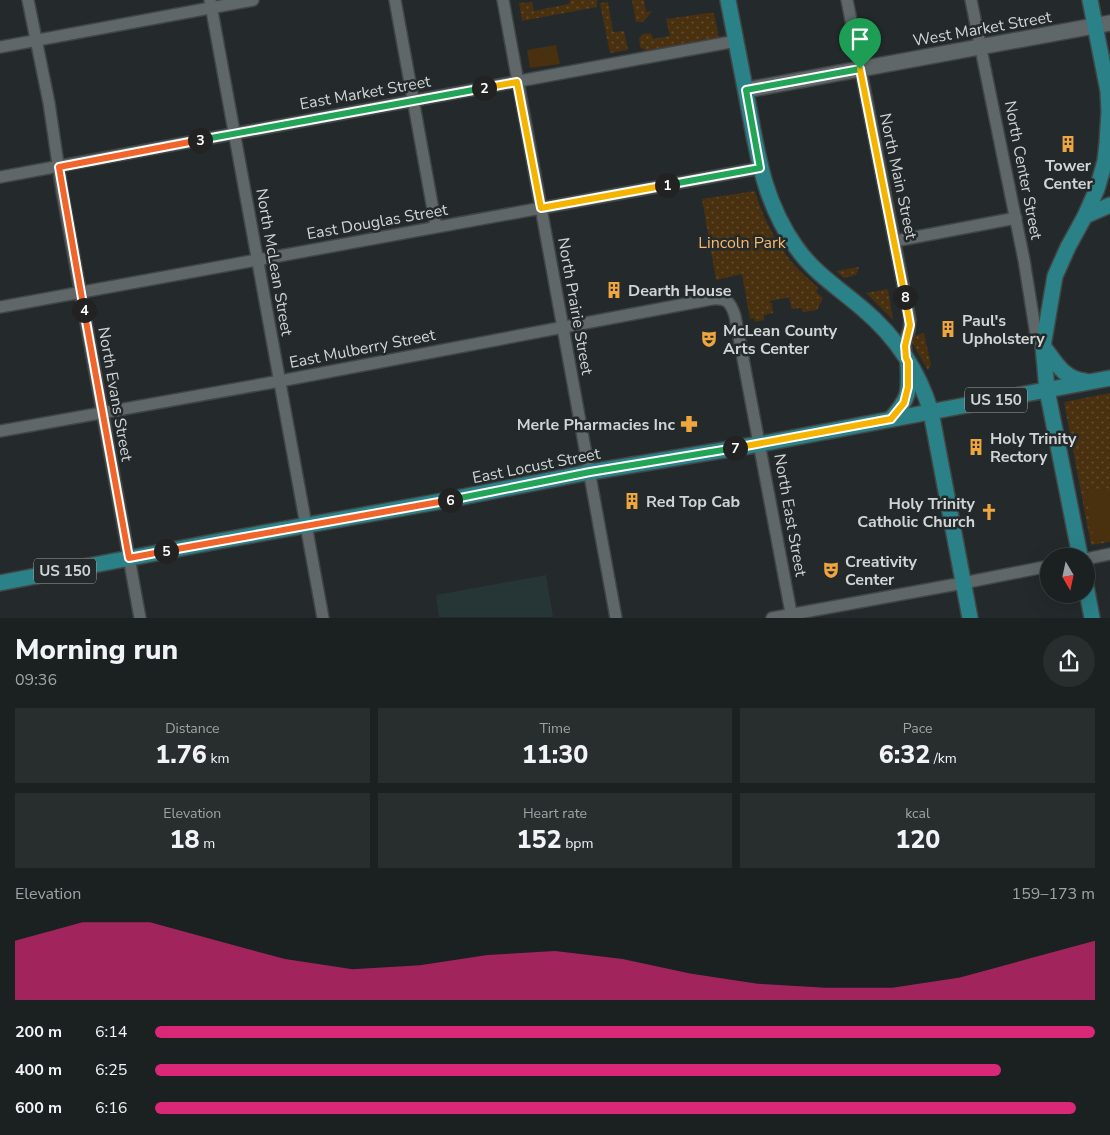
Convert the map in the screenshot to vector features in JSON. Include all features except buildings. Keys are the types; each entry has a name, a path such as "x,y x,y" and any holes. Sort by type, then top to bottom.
{"main road":[{"path":"728,0 760,168 776,214 797,249 820,274 862,308 884,329 921,383 931,412 970,618"},
{"path":"1078,548 1047,390 1043,346 1055,276 1097,189 1105,161 1109,127 1103,24 1090,0"},
{"path":"1105,161 1110,178"},
{"path":"1085,216 1110,205"},
{"path":"1043,346 1064,373 1072,378 1091,381"},
{"path":"891,419 907,398 907,360"},
{"name":"US 150","path":"931,412 1110,378"},
{"name":"East Locust Street","path":"0,583 590,472 760,444 931,412"},
{"path":"1089,603 1092,618"}],"street":[{"name":"North Evans Street","path":"28,0 49,103 102,413 140,618"},
{"path":"0,47 211,4 253,0"},
{"path":"395,0 436,226"},
{"name":"North Prairie Street","path":"503,0 616,618"},
{"name":"North Main Street","path":"847,0 910,320 905,341 907,360"},
{"name":"North Center Street","path":"971,0 1016,218 1036,335 1043,346"},
{"name":"North McLean Street","path":"211,4 323,618"},
{"name":"West Market Street","path":"860,69 1103,24"},
{"name":"East Market Street","path":"0,177 736,41"},
{"path":"746,90 860,69"},
{"name":"East Douglas Street","path":"0,307 760,168"},
{"path":"895,241 1016,218"},
{"name":"East Mulberry Street","path":"0,432 712,299 724,299 730,302"},
{"name":"North East Street","path":"730,302 735,316 760,444 791,616"},
{"path":"1095,557 1110,554"},
{"path":"772,618 963,584 1040,568"}],"shaded area":[{"path":"546,575 553,617 439,617 436,595"}],"green space":[{"path":"570,0 597,0 597,7 522,21 519,3 532,2 534,11 568,4"},
{"path":"632,0 644,0 646,12 652,11 643,22 636,22"},
{"path":"608,2 613,32 624,31 628,50 610,53 600,3"},
{"path":"714,13 719,38 650,50 640,47 639,38 643,34 651,33 653,39 670,36 666,19"},
{"path":"556,45 560,64 530,68 527,50"},
{"name":"Lincoln Park","path":"755,191 769,227 784,252 793,264 818,288 816,292 823,298 817,310 803,312 801,308 792,309 789,299 791,297 770,301 773,313 764,315 764,320 755,322 754,318 750,319 742,274 716,280 702,199"},
{"path":"859,267 856,275 844,278 836,271"},
{"path":"888,289 893,320 866,293"},
{"path":"924,333 931,365 928,370 911,341 913,336"},
{"path":"1110,393 1110,542 1091,545 1064,402"},
{"path":"1110,488 1110,538 1094,541 1086,493"}],"place":[{"name":"Tower Center","path":"1068,144"},
{"name":"Dearth House","path":"614,290"},
{"name":"Paul's Upholstery","path":"948,329"},
{"name":"McLean County Arts Center","path":"709,339"},
{"name":"Merle Pharmacies Inc","path":"689,424"},
{"name":"Holy Trinity Rectory","path":"976,447"},
{"name":"Red Top Cab","path":"632,501"},
{"name":"Holy Trinity Catholic Church","path":"989,512"},
{"name":"Creativity Center","path":"831,570"}],"route":[{"path":"860,69 910,320 905,346 908,362 907,398 904,405 891,419 760,444 590,472 129,558 68,228 59,167 517,82 541,208 760,168 746,90 860,69"}]}
